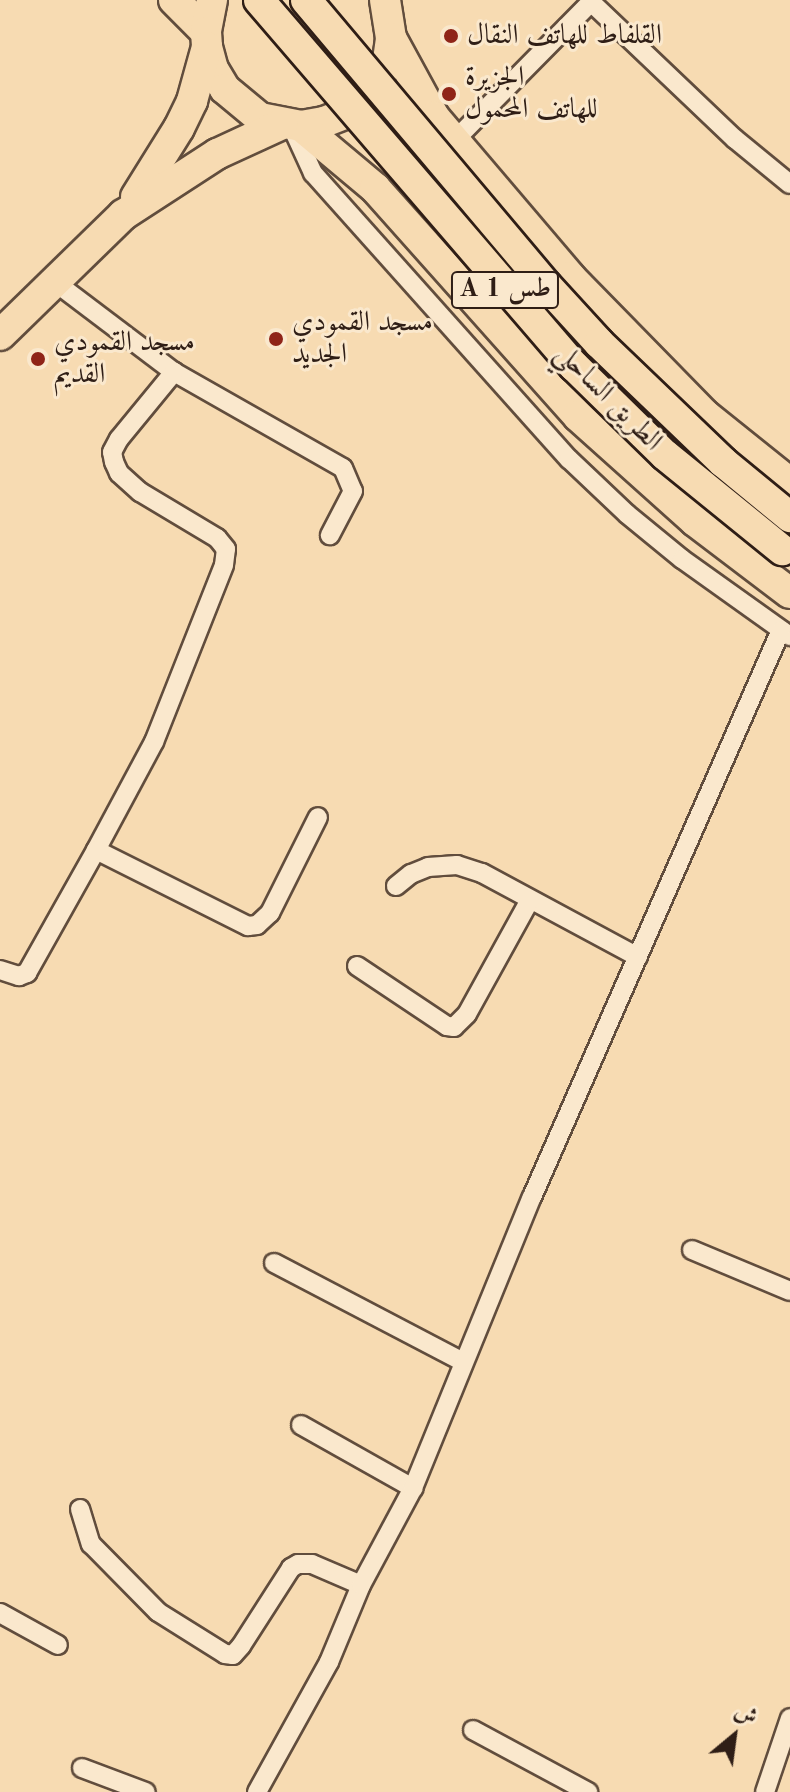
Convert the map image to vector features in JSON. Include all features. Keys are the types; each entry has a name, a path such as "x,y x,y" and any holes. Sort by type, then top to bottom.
{"highway":[{"path":"174,0 206,40 213,69 233,97 260,118 291,125 375,188 578,416 695,521 790,593"},
{"path":"123,215 179,128 192,101 212,0"},
{"name":"الطريق الساحلي","path":"259,0 574,366 677,465 786,553"},
{"name":"الطريق الساحلي","path":"306,0 547,286 599,343 723,462 790,517"},
{"path":"0,335 123,215 217,154 291,125 345,114 364,99 378,81 388,60 391,38 385,0"},
{"path":"391,38 434,117 570,277 663,375 716,425 790,483"}],"street":[{"path":"453,142 592,1 735,139 790,184"},
{"path":"257,1792 329,1662 361,1585 413,1488 463,1362 638,957 785,633 682,559 569,459 313,173 291,125"},
{"path":"55,282 174,372 343,468 353,491 330,535"},
{"path":"0,970 19,976 27,973 96,850 154,742 224,565 226,549 217,538 140,492 119,473 114,462 112,452 119,439 174,372"},
{"path":"96,850 248,926 257,925 270,913 318,817"},
{"path":"396,886 411,874 428,867 457,865 482,873 638,957"},
{"path":"357,966 447,1026 454,1027 467,1014 530,900"},
{"path":"692,1250 790,1291"},
{"path":"274,1263 463,1362"},
{"path":"301,1425 413,1488"},
{"path":"80,1509 91,1544 158,1612 225,1654 233,1655 241,1646 291,1568 298,1564 312,1564 361,1585"},
{"path":"0,1613 58,1645"},
{"path":"765,1792 790,1718"},
{"path":"473,1730 588,1792"},
{"path":"82,1768 146,1792"}],"place":[{"name":"القلفاط للهاتف النقال","path":"451,36"},
{"name":"الجزيرة للهاتف المحمول","path":"449,94"},
{"name":"مسجد القمودي الجديد","path":"276,339"},
{"name":"مسجد القمودي القديم","path":"38,359"}]}
